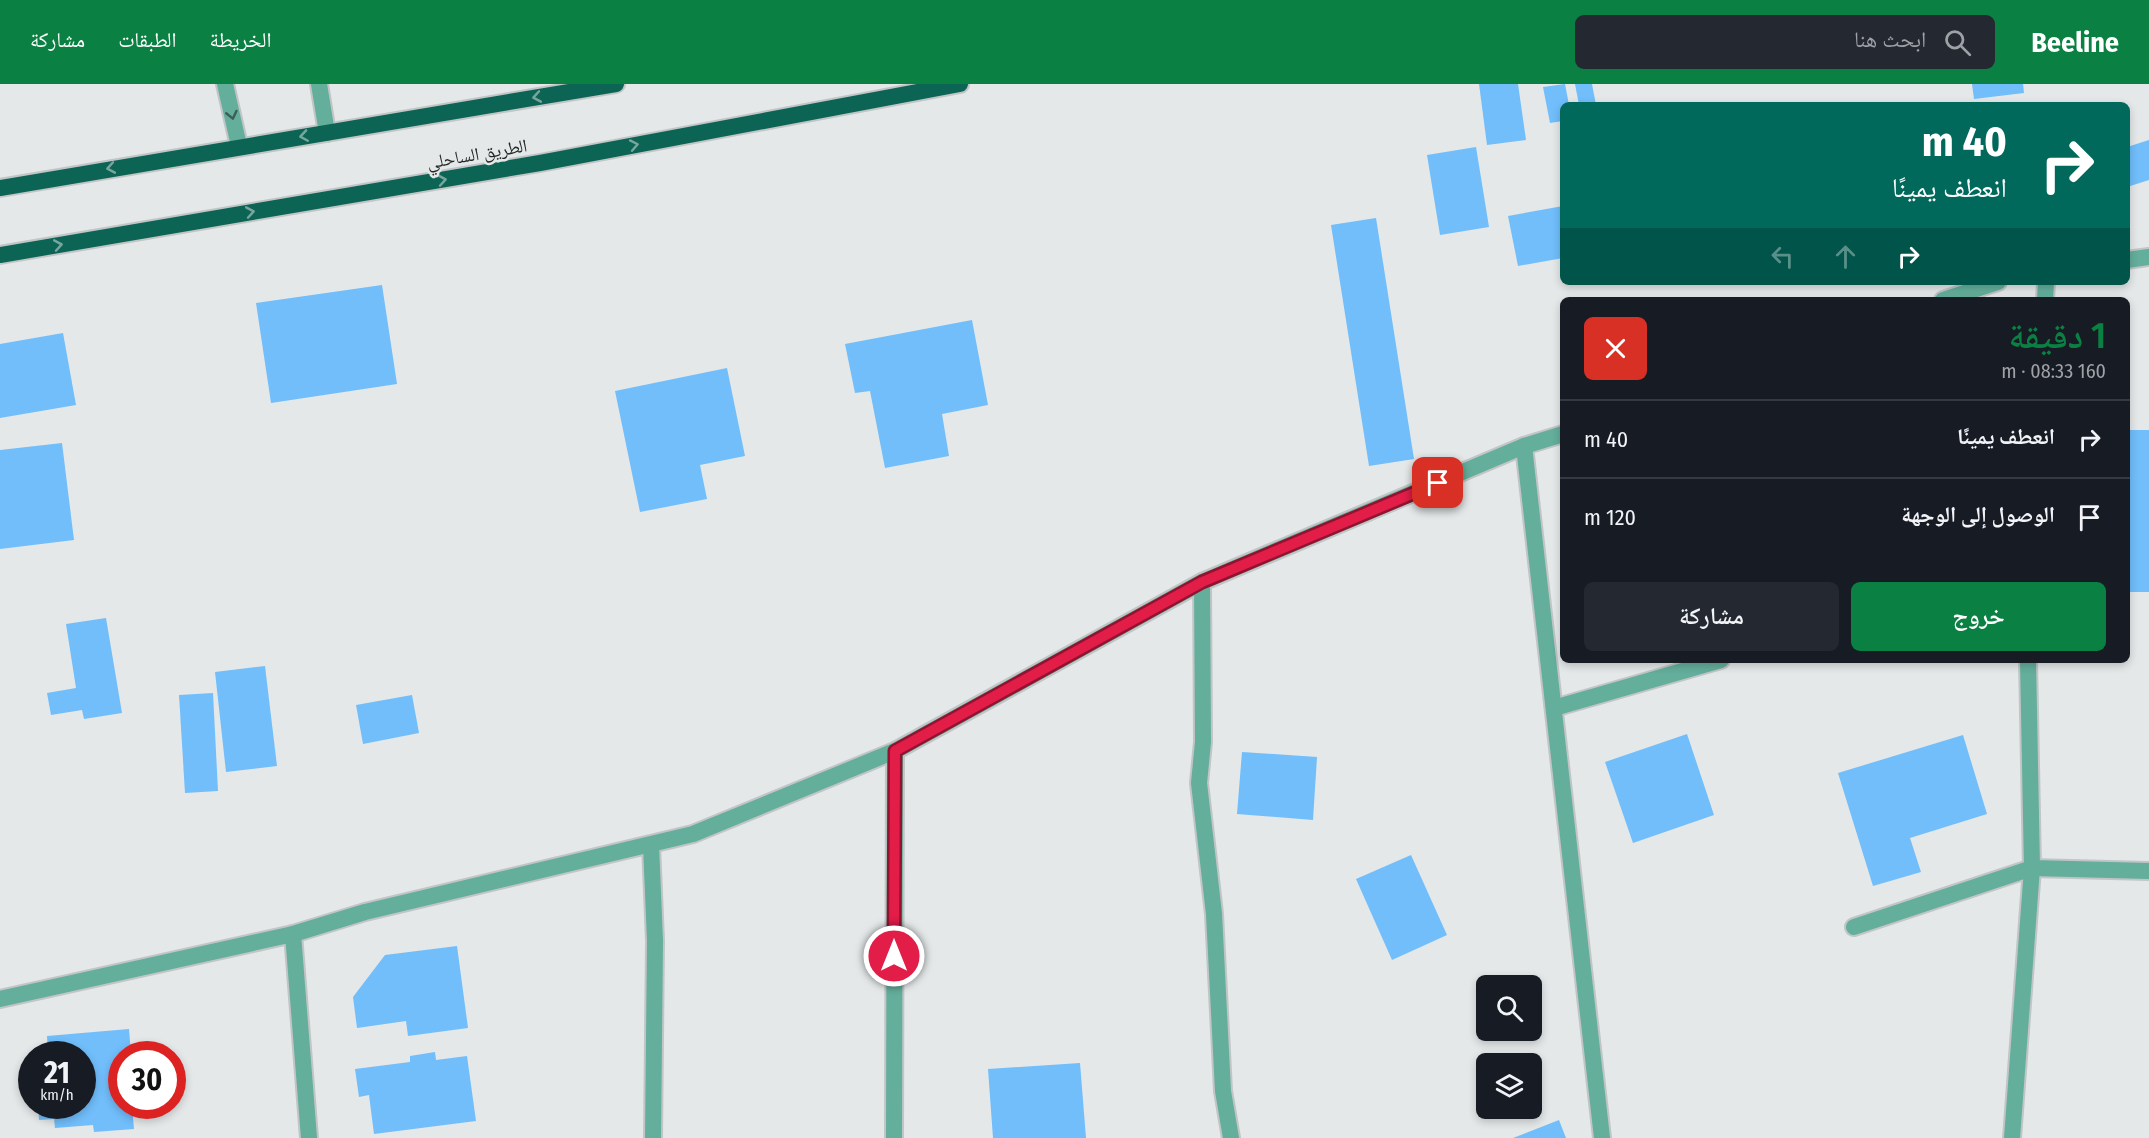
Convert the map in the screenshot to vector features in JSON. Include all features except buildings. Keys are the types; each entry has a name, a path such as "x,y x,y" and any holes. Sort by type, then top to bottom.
{"highway":[{"path":"0,188 616,84"},
{"name":"الطريق الساحلي","path":"0,255 540,163 960,84"}],"street":[{"path":"225,84 239,146"},
{"path":"319,84 327,133"},
{"path":"2130,260 2149,257"},
{"path":"1952,297 1989,285"},
{"path":"0,999 293,934 365,912 596,855 651,845 693,834 895,751 1202,582 1524,446 1560,435"},
{"path":"1524,446 1602,1138"},
{"path":"1202,582 1203,742 1199,783 1214,914 1223,1091 1231,1138"},
{"path":"1554,708 1711,663"},
{"path":"2012,1138 2032,868 2028,663"},
{"path":"894,1138 895,751"},
{"path":"651,845 655,941 653,1138"},
{"path":"1854,927 2032,868 2149,871"},
{"path":"293,934 309,1138"}],"route":[{"path":"894,956 895,751 1202,582 1438,483"}]}
